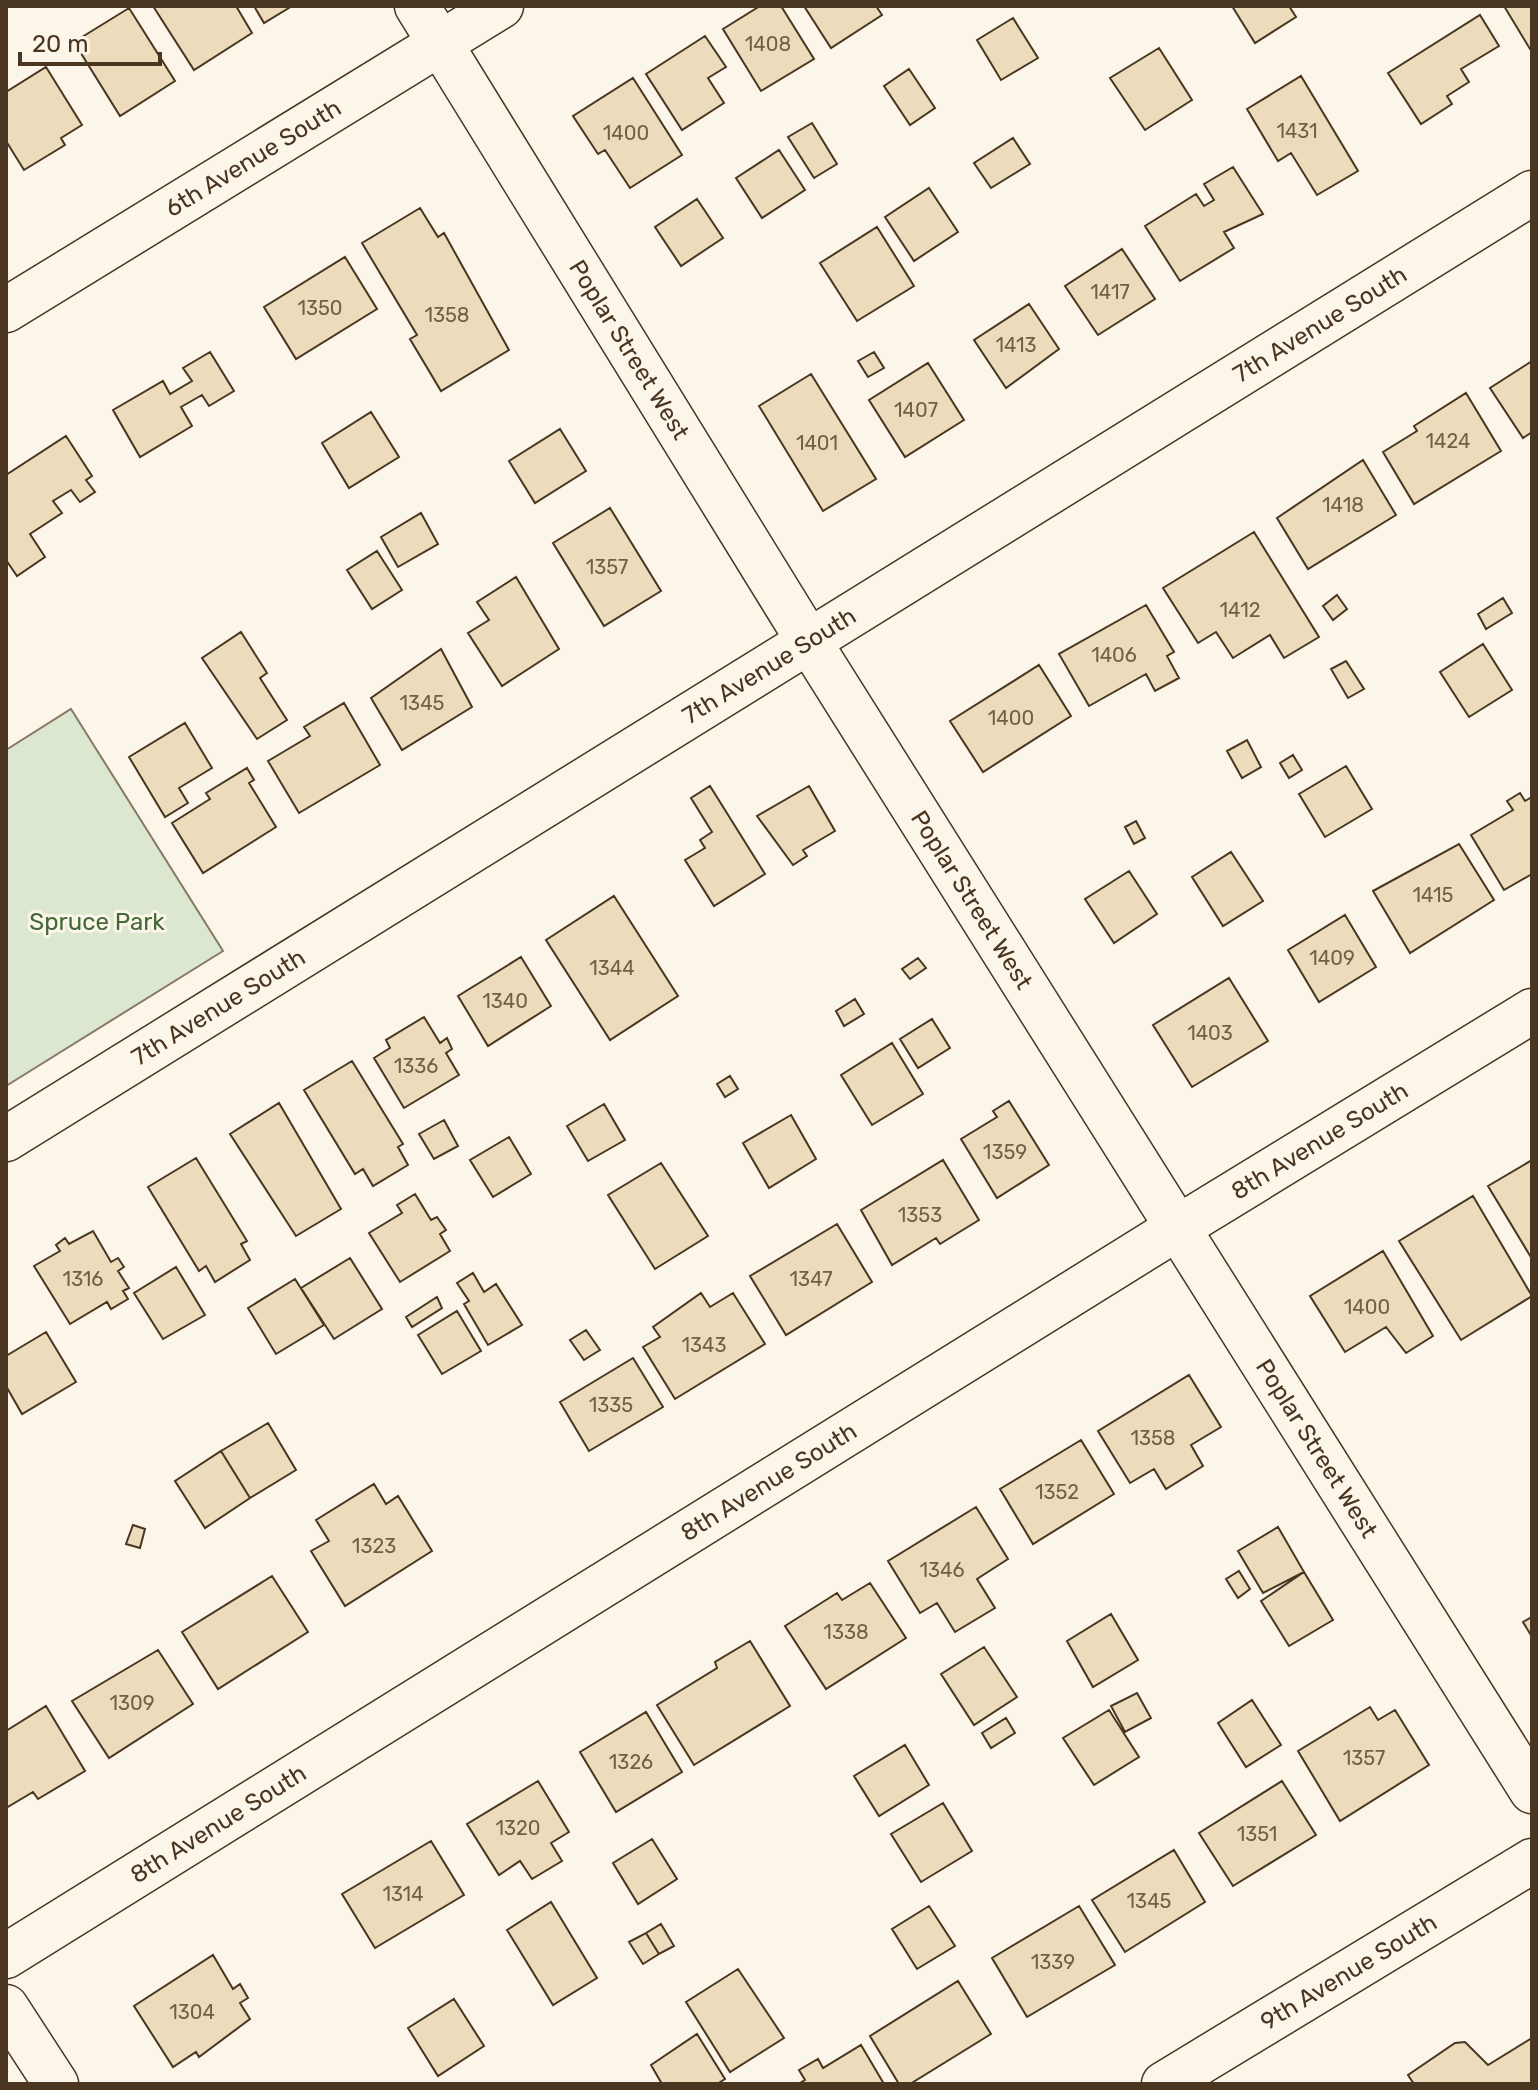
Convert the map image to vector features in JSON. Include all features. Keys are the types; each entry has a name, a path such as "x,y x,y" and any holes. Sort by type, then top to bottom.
{"street":[{"name":"Poplar Street West","path":"417,6 808,640 1532,1791"},
{"name":"6th Avenue South","path":"6,310 501,6"},
{"name":"7th Avenue South","path":"6,1139 1532,193"},
{"name":"8th Avenue South","path":"6,1956 1532,1011"},
{"name":"9th Avenue South","path":"1164,2084 1532,1861"},
{"path":"6,2007 56,2084"}],"green space":[{"name":"Spruce Park","path":"71,709 223,951 6,1086 6,750"}],"building":[{"path":"153,6 236,6 252,33 194,70"},
{"path":"254,6 292,6 264,23"},
{"path":"760,6 781,6 814,59 761,91 723,29"},
{"path":"804,6 876,6 882,15 831,48"},
{"path":"1232,6 1289,6 1296,17 1255,43"},
{"path":"1504,6 1532,6 1532,48 1530,49"},
{"path":"129,8 175,81 120,116 74,42"},
{"path":"1480,15 1499,46 1461,69 1469,82 1447,96 1452,104 1421,124 1388,73"},
{"path":"1013,18 1038,58 1001,80 977,40"},
{"path":"705,36 726,67 708,78 724,103 682,130 646,74"},
{"path":"1159,48 1192,100 1145,130 1110,78"},
{"path":"46,67 82,125 61,138 65,145 24,170 6,141 6,92"},
{"path":"909,69 935,108 910,125 884,86"},
{"path":"1301,76 1358,171 1317,195 1291,153 1278,161 1247,109"},
{"path":"633,78 682,155 630,188 605,150 598,154 573,116"},
{"path":"812,123 837,164 814,178 788,137"},
{"path":"1013,138 1030,164 991,188 974,163"},
{"path":"779,150 805,190 762,218 736,178"},
{"path":"1233,167 1263,214 1224,232 1234,248 1180,281 1145,226 1196,194 1204,206 1214,200 1204,184"},
{"path":"929,188 958,232 914,261 885,217"},
{"path":"697,199 723,238 681,266 655,227"},
{"path":"420,208 438,237 444,233 509,350 441,391 410,339 417,335 362,243"},
{"path":"877,227 914,286 857,321 820,263"},
{"path":"1122,249 1155,299 1098,335 1065,286"},
{"path":"345,257 377,309 296,359 264,307"},
{"path":"1029,304 1059,349 1006,388 974,340"},
{"path":"210,352 234,391 209,406 202,395 181,407 192,426 140,457 113,410 163,381 170,394 192,381 183,368"},
{"path":"874,352 884,368 868,377 858,361"},
{"path":"1532,361 1532,432 1523,438 1490,388"},
{"path":"928,363 964,420 905,457 869,400"},
{"path":"811,374 876,479 823,511 759,406"},
{"path":"1466,393 1501,451 1414,504 1383,452 1417,431 1414,426"},
{"path":"371,412 399,457 349,488 322,443"},
{"path":"560,429 586,471 535,503 509,461"},
{"path":"66,436 92,476 86,480 95,492 80,502 71,490 53,501 62,513 30,534 45,557 17,576 6,560 6,475"},
{"path":"1363,460 1396,515 1308,569 1277,518"},
{"path":"610,508 661,591 604,626 553,543"},
{"path":"421,513 438,544 398,567 381,537"},
{"path":"1254,532 1319,637 1284,658 1270,635 1233,658 1216,632 1198,643 1163,588"},
{"path":"377,551 402,590 372,609 347,570"},
{"path":"516,577 559,649 502,686 468,633 489,620 477,602"},
{"path":"1337,595 1347,609 1333,620 1323,606"},
{"path":"1503,598 1512,613 1486,629 1478,614"},
{"path":"1146,605 1174,652 1167,656 1179,678 1155,691 1146,674 1089,706 1059,654"},
{"path":"241,632 267,673 260,678 287,720 257,739 202,658"},
{"path":"1483,644 1512,690 1469,717 1440,672"},
{"path":"441,649 472,707 402,750 371,698"},
{"path":"1346,661 1364,689 1348,698 1331,669"},
{"path":"1039,665 1071,716 983,772 950,721"},
{"path":"344,703 380,765 299,813 268,761 310,736 304,727"},
{"path":"185,723 212,768 179,788 188,803 165,817 129,757"},
{"path":"1247,740 1261,767 1242,778 1227,751"},
{"path":"1293,755 1302,770 1289,778 1280,763"},
{"path":"1346,766 1372,809 1325,837 1299,794"},
{"path":"247,768 254,780 249,783 276,827 203,873 172,823 210,799 206,793"},
{"path":"710,786 765,874 714,906 685,860 705,848 700,840 712,832 691,798"},
{"path":"809,786 835,831 803,850 807,856 793,865 757,816"},
{"path":"1520,793 1525,801 1532,797 1532,874 1504,890 1471,835 1513,810 1507,801"},
{"path":"1136,821 1145,838 1134,844 1125,827"},
{"path":"1459,844 1494,900 1410,953 1373,891"},
{"path":"1231,852 1263,901 1223,926 1192,877"},
{"path":"1129,871 1157,914 1114,943 1085,899"},
{"path":"614,896 678,996 610,1040 546,940"},
{"path":"1345,915 1376,967 1319,1002 1288,950"},
{"path":"521,957 551,1006 488,1046 458,996"},
{"path":"918,958 926,968 910,979 902,969"},
{"path":"1229,978 1268,1041 1192,1087 1153,1025"},
{"path":"855,999 864,1014 844,1026 836,1011"},
{"path":"424,1017 440,1043 447,1038 452,1049 446,1053 459,1075 404,1108 374,1058 390,1048 386,1040"},
{"path":"932,1019 950,1048 918,1068 900,1039"},
{"path":"892,1043 923,1094 872,1125 841,1075"},
{"path":"352,1061 403,1144 398,1147 408,1165 373,1186 363,1169 355,1174 304,1090"},
{"path":"730,1076 738,1089 725,1097 717,1084"},
{"path":"1009,1101 1049,1165 997,1198 961,1139 997,1117 993,1111"},
{"path":"279,1103 341,1209 296,1236 230,1134"},
{"path":"604,1104 625,1140 588,1161 567,1126"},
{"path":"791,1115 816,1159 769,1188 743,1143"},
{"path":"444,1120 458,1146 434,1159 419,1134"},
{"path":"509,1137 531,1174 493,1197 470,1160"},
{"path":"196,1158 247,1241 241,1244 250,1260 215,1282 206,1266 199,1271 148,1187"},
{"path":"943,1160 979,1220 940,1244 936,1238 892,1265 861,1210"},
{"path":"1532,1160 1532,1259 1488,1186"},
{"path":"661,1163 708,1236 655,1269 608,1195"},
{"path":"415,1194 431,1220 437,1217 446,1230 440,1234 450,1251 400,1282 369,1233 402,1213 397,1205"},
{"path":"1473,1196 1532,1296 1461,1340 1399,1241"},
{"path":"837,1224 872,1282 786,1335 750,1276"},
{"path":"93,1231 111,1262 118,1258 124,1267 118,1271 129,1288 123,1291 128,1299 111,1309 107,1302 70,1324 34,1266 60,1251 56,1245 65,1238 69,1244"},
{"path":"1383,1251 1433,1336 1406,1353 1386,1327 1345,1352 1310,1296"},
{"path":"350,1258 382,1309 334,1339 301,1288"},
{"path":"176,1267 205,1315 163,1339 134,1293"},
{"path":"473,1273 484,1292 496,1284 522,1325 488,1345 464,1304 469,1301 457,1283"},
{"path":"295,1279 324,1325 276,1354 248,1308"},
{"path":"701,1293 710,1307 733,1293 765,1344 675,1399 643,1347 660,1337 653,1327"},
{"path":"437,1297 442,1308 412,1327 406,1317"},
{"path":"457,1311 481,1351 442,1374 418,1335"},
{"path":"586,1330 600,1350 584,1360 570,1340"},
{"path":"46,1332 76,1382 22,1414 6,1386 6,1356"},
{"path":"633,1358 663,1407 589,1451 560,1402"},
{"path":"1189,1375 1221,1427 1191,1445 1203,1466 1166,1489 1154,1469 1130,1483 1098,1431"},
{"path":"268,1423 296,1470 250,1498 221,1451"},
{"path":"1081,1440 1114,1494 1033,1544 1000,1489"},
{"path":"221,1451 250,1498 205,1528 175,1481"},
{"path":"374,1484 386,1504 398,1496 432,1551 345,1606 311,1551 329,1541 316,1520"},
{"path":"976,1507 1008,1559 977,1579 995,1608 955,1632 937,1603 920,1613 888,1561"},
{"path":"133,1525 145,1529 140,1548 126,1544"},
{"path":"1278,1527 1304,1572 1263,1593 1238,1551"},
{"path":"1239,1571 1250,1589 1238,1598 1226,1579"},
{"path":"1304,1572 1333,1620 1289,1646 1261,1601"},
{"path":"272,1576 308,1632 218,1689 182,1632"},
{"path":"870,1583 906,1638 826,1689 785,1626 837,1593 842,1600"},
{"path":"1111,1614 1138,1660 1093,1687 1067,1641"},
{"path":"1532,1617 1532,1637 1523,1622"},
{"path":"750,1641 790,1706 694,1765 657,1705 717,1668 715,1662"},
{"path":"984,1647 1017,1697 974,1725 941,1674"},
{"path":"158,1650 193,1704 109,1758 72,1701"},
{"path":"1137,1693 1151,1718 1125,1732 1111,1706"},
{"path":"1252,1700 1281,1745 1246,1767 1218,1723"},
{"path":"46,1706 85,1771 38,1799 33,1792 6,1808 6,1731"},
{"path":"1370,1707 1378,1720 1395,1710 1429,1765 1340,1821 1298,1751"},
{"path":"1109,1710 1139,1757 1094,1785 1063,1738"},
{"path":"646,1712 682,1772 616,1812 580,1752"},
{"path":"1006,1718 1015,1733 991,1748 982,1733"},
{"path":"905,1745 929,1785 879,1816 854,1776"},
{"path":"538,1781 569,1832 551,1843 562,1861 532,1879 520,1861 499,1875 467,1824"},
{"path":"1282,1781 1316,1835 1233,1886 1199,1833"},
{"path":"943,1803 972,1851 921,1882 891,1834"},
{"path":"652,1839 677,1879 638,1904 613,1863"},
{"path":"431,1841 464,1895 375,1948 342,1894"},
{"path":"1174,1850 1205,1902 1125,1952 1092,1900"},
{"path":"551,1902 597,1978 553,2005 507,1930"},
{"path":"929,1906 955,1946 917,1969 892,1929"},
{"path":"1079,1906 1115,1965 1027,2017 992,1958"},
{"path":"661,1924 674,1946 659,1954 646,1933"},
{"path":"646,1933 659,1954 643,1964 629,1942"},
{"path":"213,1955 233,1989 240,1984 248,1998 240,2003 250,2019 199,2057 196,2052 173,2067 134,2006"},
{"path":"738,1969 784,2038 730,2072 686,2002"},
{"path":"958,1981 991,2034 910,2084 899,2084 870,2036"},
{"path":"454,1999 484,2046 438,2076 408,2028"},
{"path":"697,2034 725,2079 717,2084 662,2084 651,2065"},
{"path":"1532,2038 1532,2084 1414,2084 1408,2075 1455,2043 1465,2042 1488,2065"},
{"path":"861,2045 884,2084 798,2084 805,2080 799,2070 818,2059 823,2068"}]}
